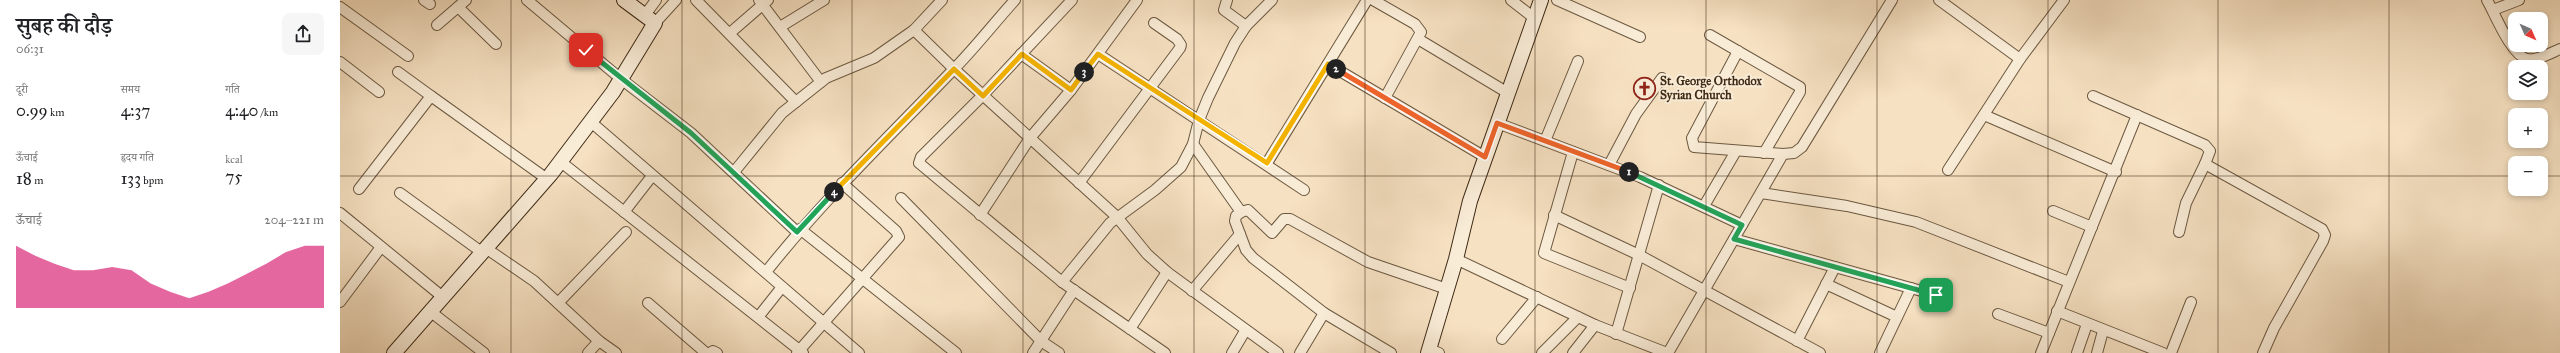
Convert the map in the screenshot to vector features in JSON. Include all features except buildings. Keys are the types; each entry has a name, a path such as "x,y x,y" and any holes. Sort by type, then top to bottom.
{"street":[{"path":"438,25 466,0"},
{"path":"527,0 621,79 671,116 799,231 956,353"},
{"path":"624,0 650,19"},
{"path":"394,353 444,298 547,179 591,122 621,79 650,19 656,0"},
{"path":"650,19 676,0"},
{"path":"696,0 796,102"},
{"path":"780,27 824,0"},
{"path":"734,172 782,114 796,102 821,82 874,58 914,30 942,0"},
{"path":"766,272 799,231 842,183 954,69 1015,0"},
{"path":"1072,0 983,96 919,160 922,166 1062,282 1165,353"},
{"path":"980,215 1030,138 1071,90 1137,0"},
{"path":"1227,0 1224,10 1246,26"},
{"path":"1062,282 1110,223 1174,174 1188,157 1199,120 1208,98 1246,26 1272,0"},
{"path":"1267,163 1367,0"},
{"path":"1373,0 1418,26 1421,32 1385,98"},
{"path":"1512,0 1534,18"},
{"path":"1432,352 1470,201 1541,0"},
{"path":"1558,0 1579,4 1640,36"},
{"path":"1738,51 1691,141 1696,149 1783,154 1794,152 1802,147 1892,0"},
{"path":"1938,0 2020,59"},
{"path":"1948,170 2020,59 2064,0"},
{"path":"2487,0 2512,48 2520,56 2527,59 2535,58 2560,49"},
{"path":"2493,10 2519,0"},
{"path":"730,33 763,1 780,27 821,82"},
{"path":"340,7 408,56"},
{"path":"458,7 496,44"},
{"path":"1079,183 1181,45 1177,39 1154,23"},
{"path":"914,30 983,96 1118,217 1147,254 1167,272 1245,331 1278,353"},
{"path":"1710,35 1797,84 1801,89 1764,153"},
{"path":"1418,39 1508,93"},
{"path":"1022,54 1071,90"},
{"path":"1098,54 1267,163 1304,190"},
{"path":"1545,141 1578,61"},
{"path":"340,62 379,92"},
{"path":"1328,64 1485,157"},
{"path":"398,72 547,179"},
{"path":"1609,165 1636,114 1662,78"},
{"path":"359,189 431,96"},
{"path":"2093,96 2205,145 2210,151 2186,203 2179,232"},
{"path":"1984,115 2116,172"},
{"path":"2042,353 2057,311 2116,172 2137,115"},
{"path":"591,122 859,353"},
{"path":"1497,123 1660,185 1742,225"},
{"path":"1193,144 1241,212"},
{"path":"1704,206 1736,151"},
{"path":"1573,152 1544,253 1630,288"},
{"path":"1456,259 1595,325 1668,353 1783,154"},
{"path":"561,162 759,316 800,352 897,240 898,234 842,183"},
{"path":"2205,164 2318,225 2325,235 2274,328 2264,353"},
{"path":"624,212 652,176"},
{"path":"1616,334 1660,185"},
{"path":"400,193 485,251 534,281 599,341 616,353"},
{"path":"1761,193 1847,206 1916,222 2069,282"},
{"path":"901,198 1041,340 1059,353"},
{"path":"1391,353 1324,313 1253,258 1246,250 1235,217 1241,212 1248,210 1272,233 1284,219 1290,219 1368,262 1447,289"},
{"path":"2053,211 2092,227"},
{"path":"340,213 444,298"},
{"path":"1554,215 1639,255 1704,292 1820,353"},
{"path":"558,303 626,232"},
{"path":"1192,291 1240,234"},
{"path":"1734,239 1936,295"},
{"path":"340,302 381,247"},
{"path":"1797,341 1835,267"},
{"path":"1130,329 1167,272"},
{"path":"1826,284 1897,317"},
{"path":"759,316 782,287"},
{"path":"1880,353 1911,288"},
{"path":"1033,353 1074,290"},
{"path":"1502,339 1536,297"},
{"path":"648,302 706,353"},
{"path":"2171,353 2191,302"},
{"path":"2057,311 2103,330 2140,349 2163,353"},
{"path":"431,312 484,353"},
{"path":"1300,353 1324,313"},
{"path":"1998,314 2049,333"},
{"path":"1542,353 1578,317"},
{"path":"2077,353 2087,324"},
{"path":"1573,353 1595,325"},
{"path":"2097,353 2103,330"},
{"path":"1232,353 1245,331"},
{"path":"588,353 599,341"},
{"path":"710,353 714,351 717,353"}],"place":[{"name":"St. George Orthodox Syrian Church","path":"1644,88"}],"route":[{"path":"586,50 691,133 797,232 842,183 954,69 983,96 1022,54 1071,90 1098,54 1267,163 1328,64 1485,157 1497,123 1660,185 1704,206 1742,225 1734,239 1936,295"}]}
